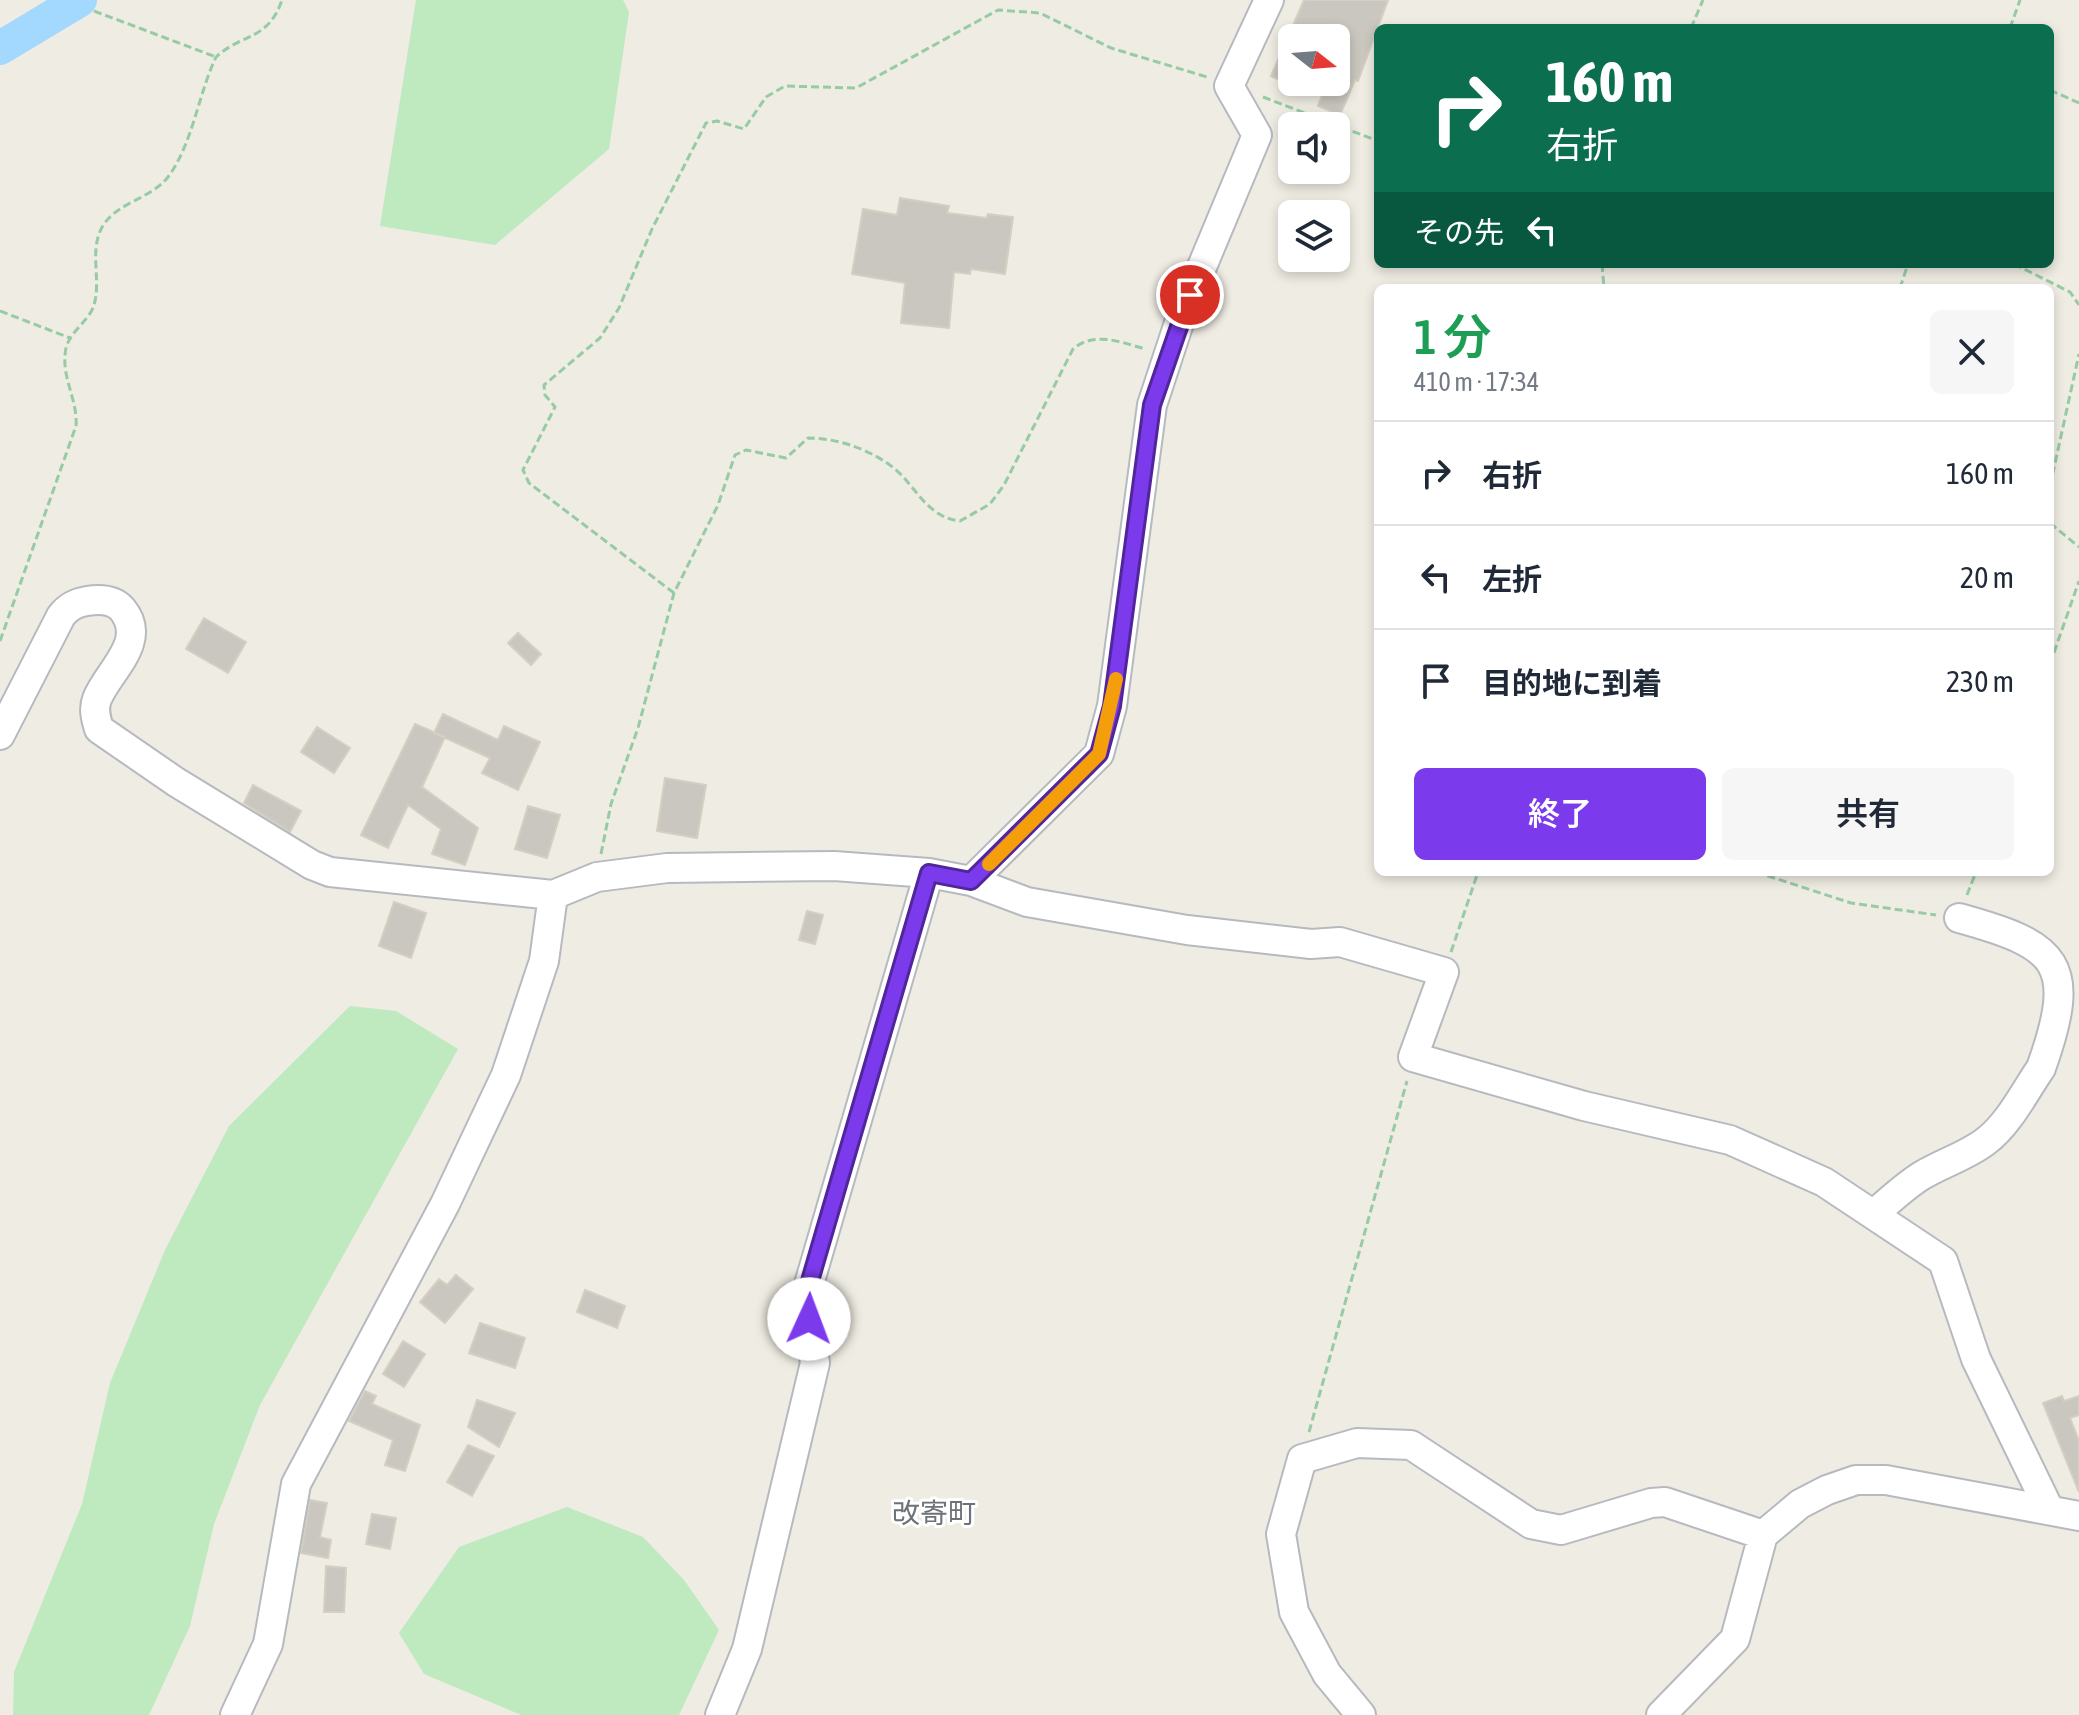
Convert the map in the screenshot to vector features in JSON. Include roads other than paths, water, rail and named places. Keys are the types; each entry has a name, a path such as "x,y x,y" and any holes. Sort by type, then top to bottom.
{"street":[{"path":"971,881 1099,754 1112,706 1152,405 1168,355 1257,135 1229,86 1269,0"},
{"path":"0,735 61,616 77,603 111,602 125,613 129,644 97,699 96,718 106,736 312,865 330,872 553,895 597,877 667,868 834,866 929,873 971,881 1027,902 1187,930 1311,944 1340,942 1444,972 1413,1057 1584,1106 1730,1140 1824,1182 1943,1261 1976,1359 2048,1507"},
{"path":"720,1715 747,1649 815,1363 805,1298 929,873"},
{"path":"235,1715 268,1644 296,1484 445,1204 506,1075 544,961 553,895"},
{"path":"1874,1214 1921,1176 1987,1141 2059,1040 2073,1005 2074,990 2067,966 2043,945 2024,936 1959,918"},
{"path":"1361,1715 1327,1674 1294,1612 1281,1534 1302,1459 1357,1443 1411,1445 1531,1524 1561,1530 1665,1502 1763,1535"},
{"path":"1661,1715 1735,1639 1763,1535 1800,1504 1856,1480 1886,1480 2048,1507 2079,1516"}],"waterway":[{"path":"0,48 80,0"}],"district":[{"name":"改寄町","path":"934,1513"}]}
